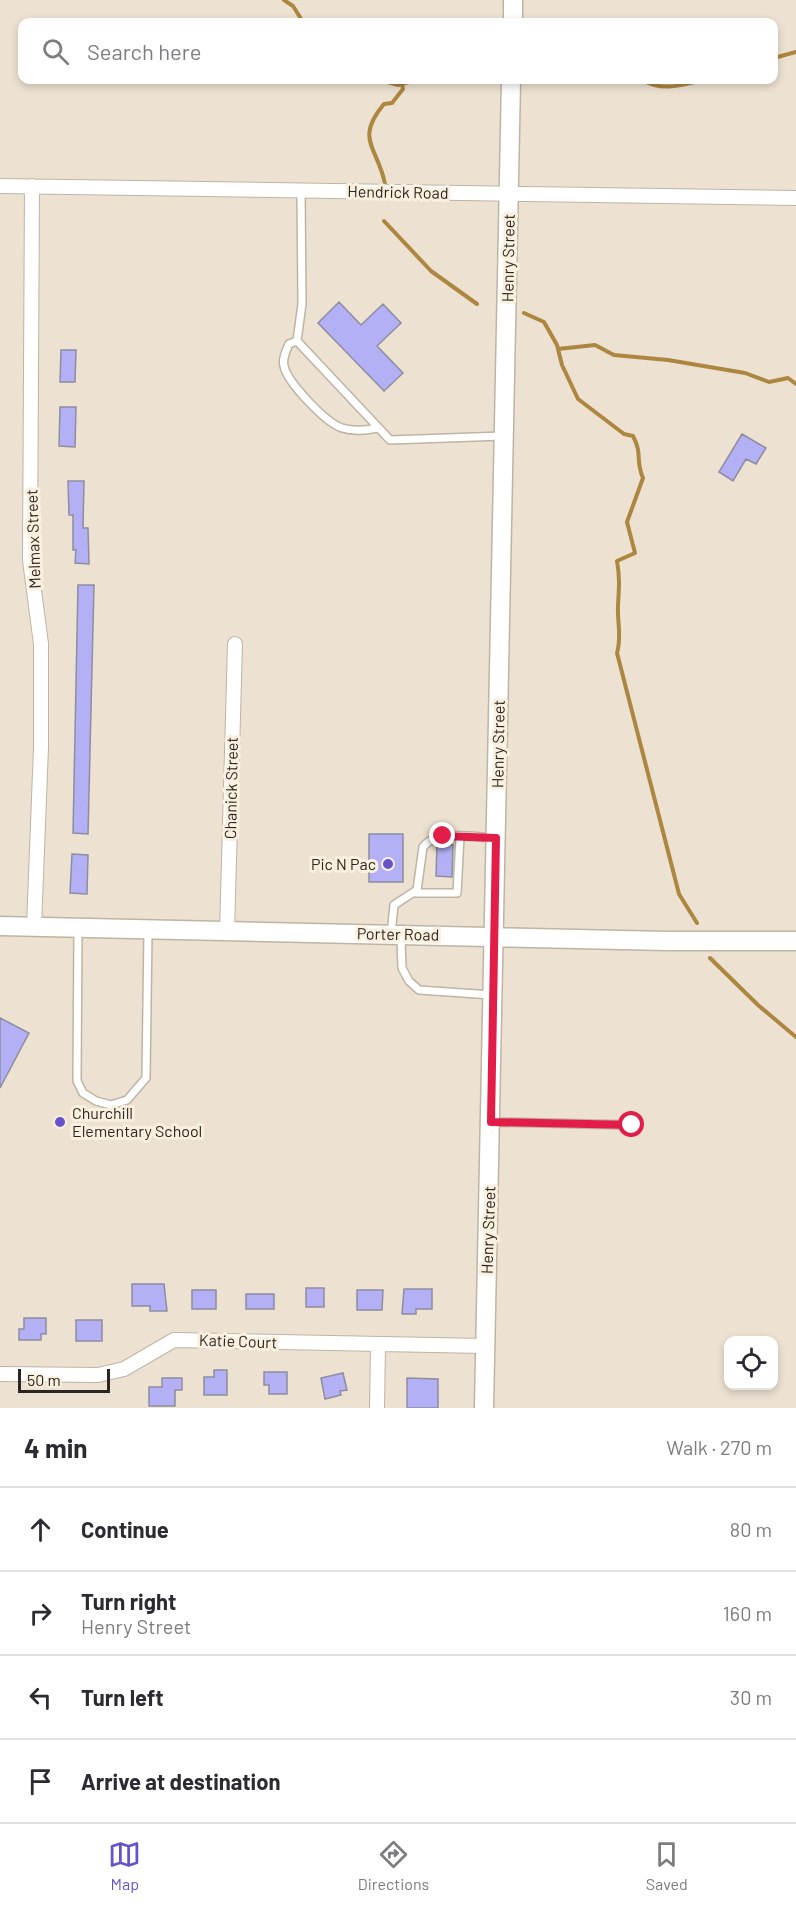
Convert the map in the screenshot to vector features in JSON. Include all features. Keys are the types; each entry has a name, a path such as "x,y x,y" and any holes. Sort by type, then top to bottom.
{"street":[{"path":"513,0 513,18"},
{"name":"Henry Street","path":"483,1408 491,1122 511,84"},
{"name":"Hendrick Road","path":"0,186 796,198"},
{"name":"Melmax Street","path":"33,186 30,560 41,644 41,747 34,927"},
{"name":"Chanick Street","path":"227,932 235,644"},
{"name":"Porter Road","path":"0,926 667,941 796,941"},
{"name":"Katie Court","path":"0,1374 98,1375 124,1369 174,1340 484,1347"},
{"path":"377,1408 378,1345"}],"lane":[{"path":"297,341 302,304 301,191"},
{"path":"297,341 390,440 505,436"},
{"path":"297,341 289,344 284,356 284,368 308,401 339,427 357,432 379,428"},
{"path":"416,892 423,847 426,842 443,836 496,838"},
{"path":"460,837 457,893 416,892 394,905 402,968 409,981 419,990 492,995"},
{"path":"78,928 77,1081 83,1093 111,1105 127,1100 146,1078 148,930"},
{"path":"491,1122 632,1125"}],"building":[{"path":"339,302 361,325 383,304 401,323 377,346 403,373 384,391 318,323"},
{"path":"61,350 76,350 75,382 60,382"},
{"path":"60,407 76,407 75,447 59,446"},
{"path":"742,434 766,448 756,464 746,459 733,481 719,472"},
{"path":"68,481 84,481 83,528 88,528 89,564 75,563 76,550 73,550 73,515 69,515"},
{"path":"78,585 94,585 88,834 73,833"},
{"path":"369,834 403,834 403,882 369,882"},
{"path":"437,844 453,845 452,877 436,876"},
{"path":"72,854 88,855 87,894 70,893"},
{"path":"0,1018 29,1033 0,1088"},
{"path":"132,1284 164,1284 167,1311 150,1311 150,1306 132,1306"},
{"path":"306,1288 324,1288 324,1307 306,1307"},
{"path":"404,1289 432,1289 432,1309 416,1309 416,1314 402,1314"},
{"path":"192,1290 216,1290 216,1309 192,1309"},
{"path":"357,1290 383,1290 382,1310 357,1310"},
{"path":"246,1294 274,1294 274,1309 246,1309"},
{"path":"24,1318 46,1318 46,1334 41,1334 41,1340 19,1340 19,1329 24,1329"},
{"path":"76,1320 102,1320 102,1341 76,1341"},
{"path":"214,1370 227,1370 227,1395 204,1395 204,1377 214,1377"},
{"path":"264,1372 287,1372 287,1394 269,1394 269,1385 264,1385"},
{"path":"343,1373 347,1390 340,1391 341,1395 325,1399 321,1378"},
{"path":"162,1378 182,1378 182,1390 175,1390 175,1406 149,1406 149,1387 162,1387"},
{"path":"407,1378 438,1379 438,1408 407,1408"}],"waterway":[{"path":"284,0 293,6 300,18"},
{"path":"778,57 796,52"},
{"path":"395,84 402,84"},
{"path":"385,184 369,135 375,116 384,104 392,103 403,89 402,84"},
{"path":"650,84 665,87 685,84"},
{"path":"384,221 431,271 477,304"},
{"path":"524,313 544,322 557,345 562,365 578,399 624,434 633,436 638,448 639,467 643,478 627,522 635,553 617,561 619,578 617,653 679,894 697,923"},
{"path":"558,349 595,345 614,355 668,360 745,373 769,382 788,378 796,384"},
{"path":"710,958 758,1005 796,1037"}],"place":[{"name":"Pic N Pac","path":"388,864"},
{"name":"Churchill Elementary School","path":"60,1122"}],"route":[{"path":"443,836 496,838 491,1122 632,1125"}]}
